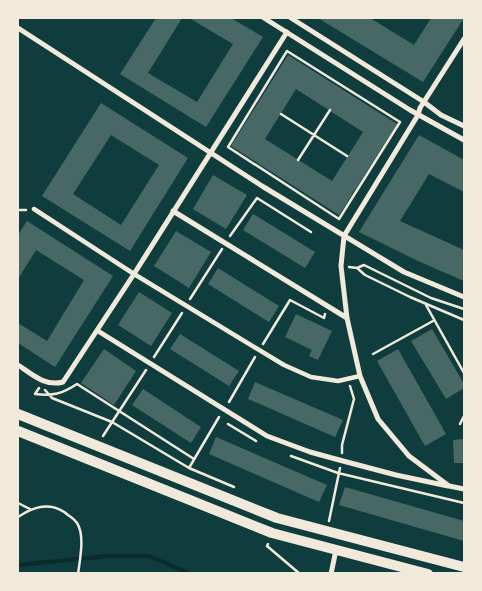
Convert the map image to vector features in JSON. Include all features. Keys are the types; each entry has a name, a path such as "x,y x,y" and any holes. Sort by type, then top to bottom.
{"main road":[{"path":"18,414 277,518 464,567"},
{"path":"18,431 272,533 428,574"}],"street":[{"path":"264,18 418,115 464,140"},
{"path":"295,18 441,115 464,126"},
{"path":"18,28 344,236 404,272 464,297"},
{"path":"18,365 46,382 54,384 63,382 98,331 173,211 212,153 286,32"},
{"path":"450,486 409,456 378,419 360,376 347,318 342,266 344,236 464,39"},
{"path":"34,209 134,274 284,365 311,377 338,381 360,376"},
{"path":"173,211 347,318"},
{"path":"98,331 266,436 343,462 464,489"},
{"path":"331,574 336,550"}],"path":[{"path":"287,51 344,88 400,122 339,219 228,147 287,51"},
{"path":"298,160 330,110"},
{"path":"281,114 347,156"},
{"path":"110,441 102,437 225,243 257,198 311,232"},
{"path":"342,266 358,268 364,265 431,298 464,309"},
{"path":"358,268 365,276 425,305 464,320"},
{"path":"189,468 290,300 324,318 328,306"},
{"path":"425,305 464,374"},
{"path":"373,354 433,321"},
{"path":"328,522 338,473 343,462 342,446 354,399 348,379"},
{"path":"46,382 44,391 52,398 112,422 189,468 234,489"},
{"path":"46,382 35,394 64,393 77,384 194,459"},
{"path":"460,424 464,416"},
{"path":"18,503 30,509"},
{"path":"18,517 30,509 42,506 62,509 77,523 82,544 78,574"},
{"path":"272,533 268,546 300,574"}],"building":[{"path":"156,18 182,18 148,73 197,102 233,44 189,18 231,18 263,37 206,127 120,74"},
{"path":"318,18 370,18 414,45 431,18 464,18 423,82"},
{"path":"288,55 397,124 339,215 231,146","holes":["296,89 363,132 332,181 265,139"]},
{"path":"101,103 188,158 130,251 42,196","holes":["111,135 159,165 121,225 73,194"]},
{"path":"419,135 464,160 464,192 429,174 400,221 464,250 464,281 359,232"},
{"path":"213,175 247,195 226,229 193,209"},
{"path":"253,214 315,252 305,268 243,230"},
{"path":"27,221 113,276 55,367 18,343 18,323 47,341 84,280 36,250 18,279 18,235"},
{"path":"176,231 211,252 189,288 154,266"},
{"path":"218,268 279,306 269,322 208,284"},
{"path":"139,292 172,313 151,346 118,325"},
{"path":"296,314 332,331 318,360 309,356 312,350 285,337"},
{"path":"432,329 464,384 464,388 446,399 411,341"},
{"path":"180,334 239,371 229,386 170,349"},
{"path":"104,349 136,371 114,405 81,383"},
{"path":"398,349 446,434 425,446 377,361"},
{"path":"255,382 343,420 335,437 248,399"},
{"path":"143,389 201,427 191,443 132,405"},
{"path":"216,437 327,485 319,502 209,454"},
{"path":"464,439 464,463 454,463 453,440"},
{"path":"345,487 464,521 464,541 339,505"}],"waterway":[{"path":"18,565 108,556 149,556 191,574"}]}
